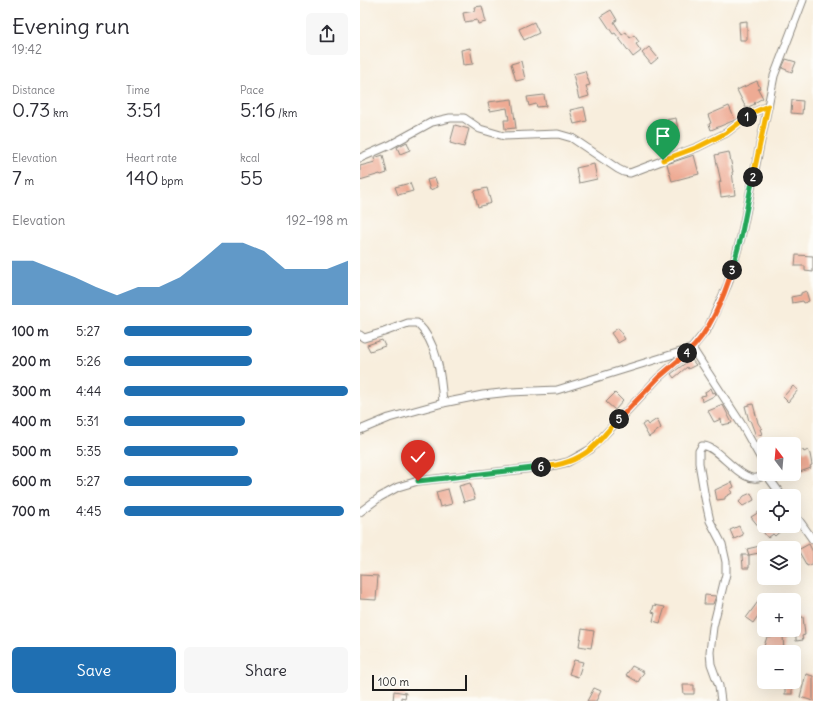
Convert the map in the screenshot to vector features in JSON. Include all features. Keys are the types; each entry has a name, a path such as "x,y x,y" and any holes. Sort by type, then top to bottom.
{"street":[{"path":"360,512 380,497 398,487 418,481 551,466 568,462 591,449 658,378 692,348 708,328 728,284 741,237 774,76 803,0"},
{"path":"360,158 390,145 432,122 450,118 464,118 480,129 504,136 558,134 572,138 618,169 630,173 698,147 726,133 752,113 768,106"},
{"path":"360,335 364,338 408,323 417,322 429,340 436,356 441,375 444,403"},
{"path":"360,430 389,418 444,403 483,395 556,390 692,348"},
{"path":"692,348 757,452"},
{"path":"721,701 719,686 710,652 713,627 726,574 726,562 722,544 710,521 705,498 699,464 699,452 702,446 708,446 732,467 747,477 757,478"},
{"path":"801,523 813,540"}],"building":[{"path":"482,6 486,22 478,24 477,20 465,22 463,13 475,11 474,7"},
{"path":"611,10 617,20 614,22 622,35 626,32 630,38 634,35 639,42 636,44 641,51 633,57 615,33 613,34 601,16"},
{"path":"747,21 747,40 740,40 739,22"},
{"path":"534,22 539,33 524,40 519,29"},
{"path":"649,47 658,58 651,64 642,53"},
{"path":"470,48 473,64 463,65 461,50"},
{"path":"786,59 796,62 792,72 782,68"},
{"path":"521,61 525,79 516,81 511,64"},
{"path":"585,71 590,85 586,86 589,96 579,99 573,74"},
{"path":"757,81 760,88 758,89 763,98 746,108 737,90"},
{"path":"544,95 546,106 537,107 536,104 529,106 527,97"},
{"path":"512,99 516,128 505,129 504,120 509,120 507,108 490,111 488,102"},
{"path":"792,100 803,101 802,114 791,113"},
{"path":"729,106 735,120 711,130 709,124 711,123 708,115"},
{"path":"584,107 587,121 574,124 570,110"},
{"path":"676,118 678,130 661,133 659,121"},
{"path":"455,125 469,129 464,147 450,143"},
{"path":"407,142 410,150 400,154 397,147"},
{"path":"729,152 735,195 721,197 719,182 721,182 715,155"},
{"path":"383,155 387,173 360,180 360,166 375,162 374,158"},
{"path":"694,155 699,174 672,181 667,164"},
{"path":"594,164 597,179 579,183 576,168"},
{"path":"435,178 438,187 430,190 427,180"},
{"path":"410,183 413,191 398,195 395,187"},
{"path":"487,188 491,203 478,207 474,191"},
{"path":"796,255 813,256 813,272 805,271 805,266 795,266"},
{"path":"806,291 809,301 804,303 803,301 792,303 791,297 801,295 801,293"},
{"path":"618,328 625,339 618,343 611,333"},
{"path":"382,340 385,346 370,351 367,345"},
{"path":"691,359 696,365 688,369 687,367 674,378 671,374"},
{"path":"793,386 798,390 788,402 783,397"},
{"path":"711,388 713,393 715,392 716,395 702,402 701,396 706,395 705,392"},
{"path":"615,393 623,401 615,410 606,402"},
{"path":"753,404 758,423 762,429 760,429 762,434 756,436 750,420 749,421 745,406"},
{"path":"723,405 732,423 722,425 721,419 714,422 708,411"},
{"path":"657,419 661,428 649,437 642,425 646,422 648,425"},
{"path":"803,450 804,452 808,450 812,465 810,466 811,468 801,472 801,451"},
{"path":"732,482 734,487 730,489 732,493 725,497 725,499 717,500 715,490"},
{"path":"470,483 475,499 464,502 459,486"},
{"path":"448,489 452,504 440,507 436,492"},
{"path":"751,493 754,500 743,506 739,502 744,496"},
{"path":"757,513 757,524 751,517"},
{"path":"739,526 743,535 734,539 730,530"},
{"path":"764,533 778,533 775,536 773,534 768,538"},
{"path":"809,544 813,552 813,563 807,566 801,555 801,548"},
{"path":"757,547 757,553 749,555 747,549"},
{"path":"742,555 749,555 749,568 743,568"},
{"path":"360,575 378,576 376,600 360,599"},
{"path":"705,595 716,596 713,604 704,604"},
{"path":"757,603 757,617 753,623 746,618"},
{"path":"654,605 665,607 660,623 653,621 655,613 652,612"},
{"path":"801,617 803,617 805,635 802,636 803,640 796,641 796,637 801,637"},
{"path":"582,629 594,631 591,648 579,646"},
{"path":"767,637 783,637 784,645 764,645"},
{"path":"574,660 583,662 578,677 569,674"},
{"path":"632,666 644,672 638,682 626,675"},
{"path":"806,674 813,676 813,701 800,697"},
{"path":"683,685 694,685 694,694 684,694"},
{"path":"594,688 601,691 596,701 587,701"},
{"path":"785,689 792,689 792,694 785,694"},
{"path":"394,691 406,693 405,698 401,697 401,701 393,701"}],"route":[{"path":"418,481 551,466 568,462 579,457 591,449 658,378 692,348 708,328 728,284 741,237 762,128 768,106 752,113 726,133 698,147 663,160"}]}
